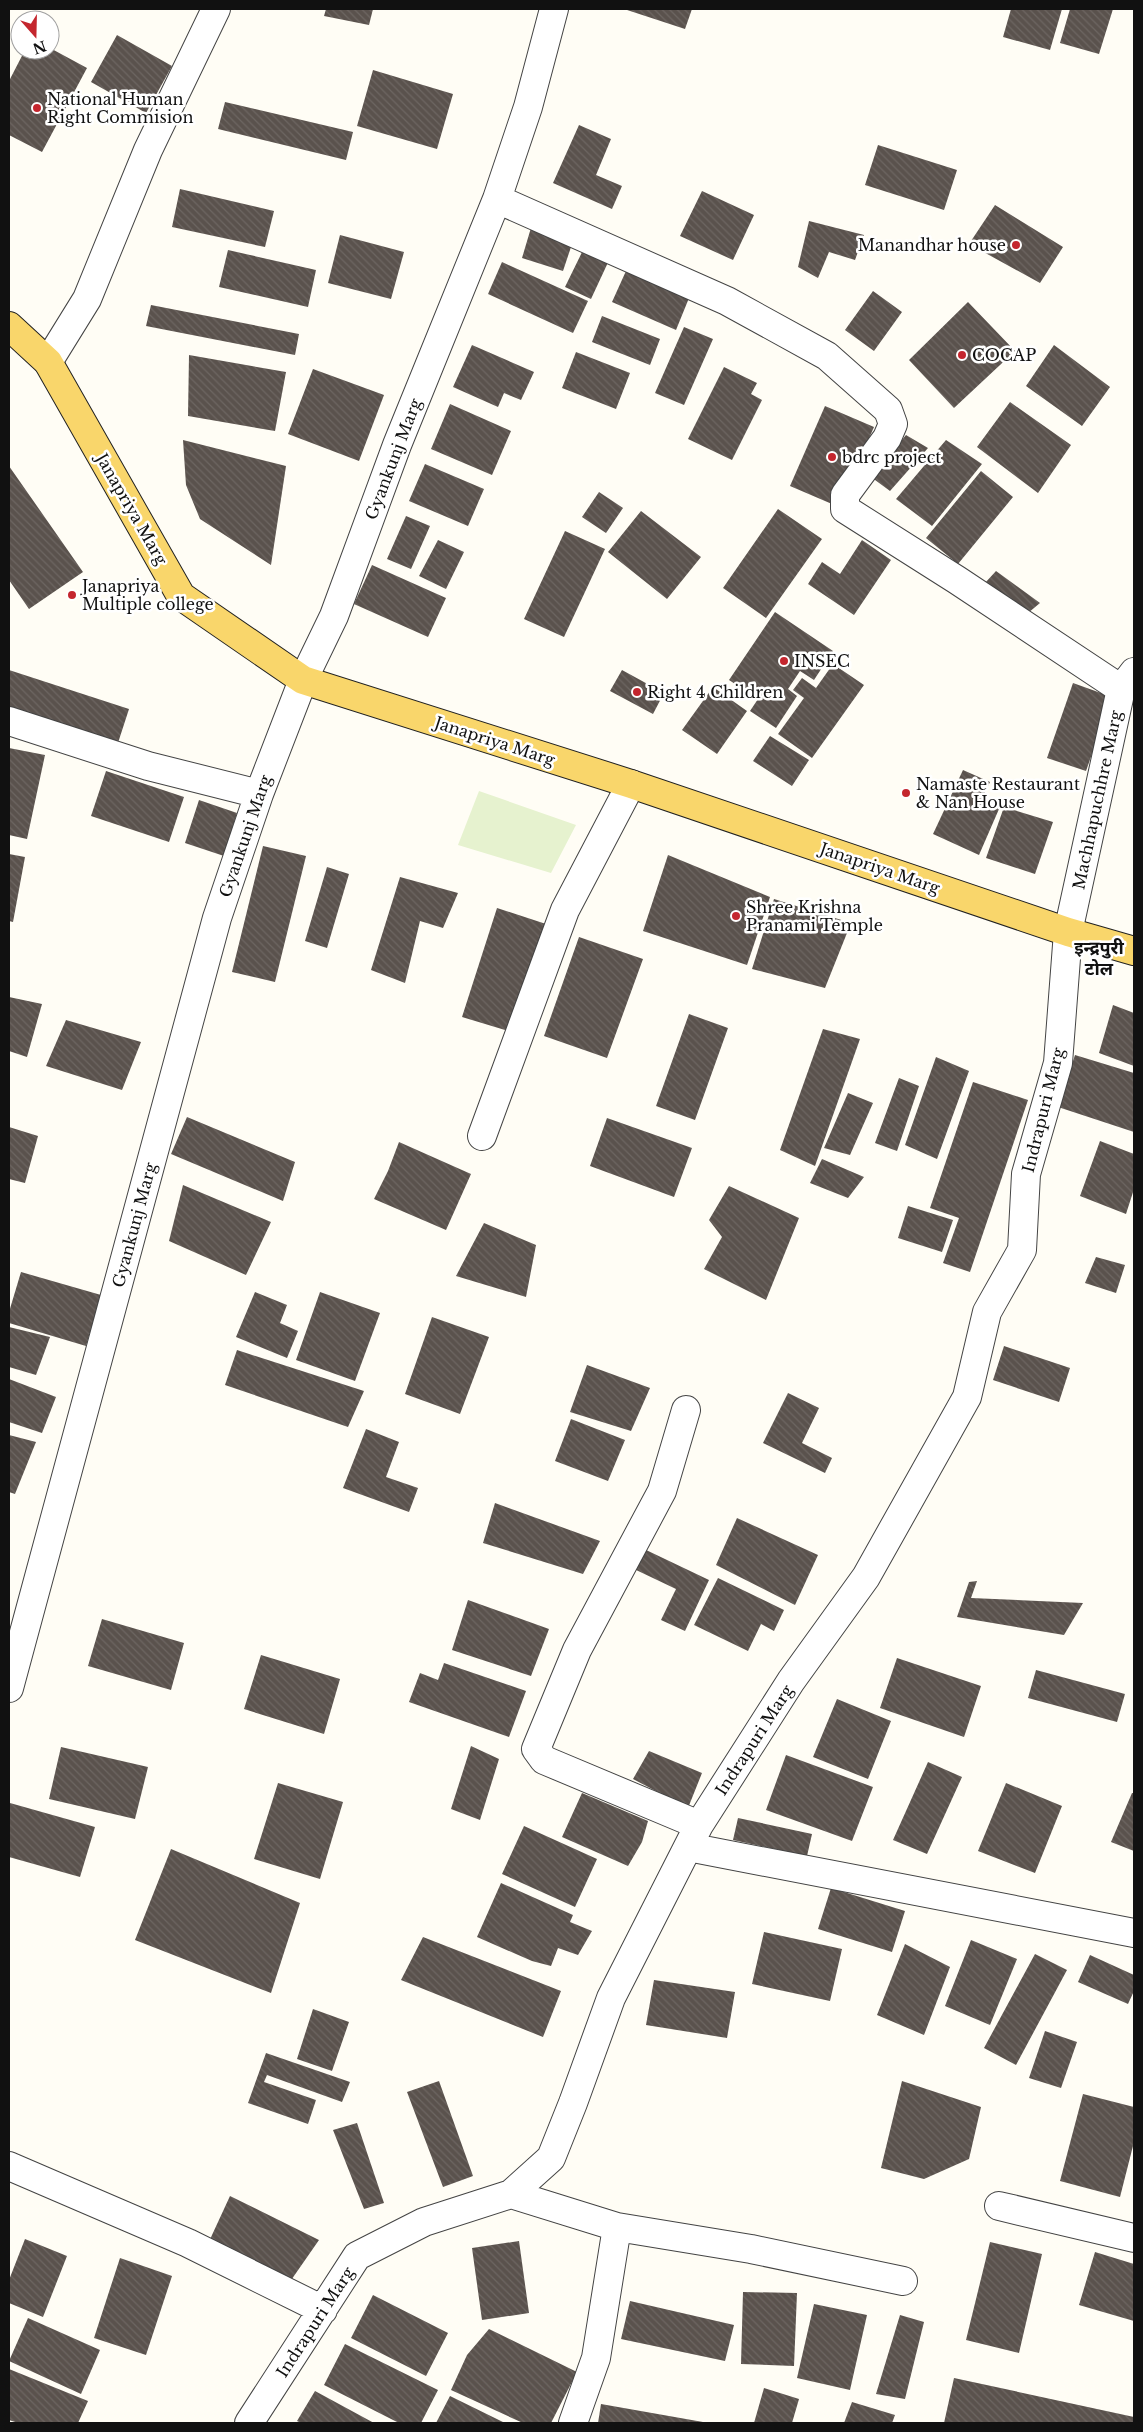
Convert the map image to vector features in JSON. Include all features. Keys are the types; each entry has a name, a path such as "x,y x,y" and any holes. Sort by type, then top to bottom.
{"main road":[{"name":"Janapriya Marg","path":"9,326 48,362 181,596 303,680 631,784 1068,932 1134,951"}],"street":[{"path":"48,362 87,299 148,150 216,9"},
{"name":"Gyankunj Marg","path":"9,1688 217,918 259,794 303,680 334,616 398,445 497,199 528,107 554,9"},
{"path":"497,199 727,301 827,356 888,410 893,424 887,438 845,495 845,509 957,580 1127,680"},
{"name":"Machhapuchhre Marg","path":"1068,932 1127,680"},
{"path":"9,720 148,766 259,794"},
{"path":"482,1136 565,910 631,784"},
{"name":"Indrapuri Marg","path":"249,2423 357,2256 424,2222 511,2194 551,2158 573,2104 611,1998 693,1836 791,1681 866,1577 967,1397 987,1312 1022,1250 1026,1174 1058,1063 1068,932"},
{"path":"686,1410 662,1491 577,1650 536,1749 544,1760 693,1836 1134,1933"},
{"path":"9,2166 188,2243 323,2310"},
{"path":"511,2194 617,2227 751,2249 903,2281"},
{"path":"999,2206 1134,2238"},
{"path":"573,2423 596,2358 617,2227"}],"green space":[{"path":"479,791 576,825 551,873 458,845"}],"building":[{"path":"326,9 373,9 369,25 324,16"},
{"path":"624,9 692,9 685,29"},
{"path":"1011,9 1062,9 1050,50 1003,37"},
{"path":"1070,9 1113,9 1099,54 1060,43"},
{"path":"117,35 172,66 146,113 91,82"},
{"name":"National Human Right Commision","path":"60,53 87,68 42,152 9,135 9,81 20,60 60,60"},
{"path":"373,70 453,94 437,149 357,126"},
{"path":"225,102 353,132 346,160 218,129"},
{"path":"579,125 611,139 596,175 622,186 612,209 553,183"},
{"path":"878,145 957,170 944,210 865,185"},
{"path":"180,189 274,211 265,247 172,227"},
{"path":"702,191 754,215 733,260 680,236"},
{"name":"Manandhar house","path":"995,205 1063,247 1040,283 969,244"},
{"path":"533,221 575,235 563,271 522,258"},
{"path":"809,221 864,235 855,260 829,252 818,278 798,267"},
{"path":"340,235 404,252 391,299 328,283"},
{"path":"586,244 611,256 591,299 565,287"},
{"path":"228,250 316,270 308,307 219,287"},
{"path":"502,262 588,301 573,333 488,294"},
{"path":"626,271 689,298 676,330 612,302"},
{"path":"873,291 902,312 874,351 845,330"},
{"name":"COCAP","path":"968,302 1015,351 954,408 909,360"},
{"path":"151,305 299,334 295,355 146,326"},
{"path":"602,316 660,339 650,365 592,342"},
{"path":"684,327 713,339 684,405 655,393"},
{"path":"472,345 534,372 521,400 504,393 498,407 453,387"},
{"path":"1054,345 1110,387 1082,426 1026,386"},
{"path":"576,352 630,373 616,409 562,388"},
{"path":"189,355 286,372 275,431 188,416"},
{"path":"724,367 757,383 751,394 762,400 732,460 688,439"},
{"path":"313,369 384,395 359,461 288,434"},
{"path":"1010,402 1071,445 1038,493 977,447"},
{"path":"450,404 511,431 492,475 431,449"},
{"name":"bdrc project","path":"825,406 874,427 839,507 790,486"},
{"path":"906,435 928,448 890,491 871,477"},
{"path":"183,440 286,466 271,565 200,519 186,485"},
{"path":"946,440 982,464 932,526 896,499"},
{"path":"425,464 484,489 468,526 409,501"},
{"path":"9,466 83,572 29,609 9,580"},
{"path":"981,471 1013,497 958,564 926,538"},
{"path":"599,492 623,508 606,533 582,517"},
{"path":"778,509 822,539 766,618 723,588"},
{"path":"641,511 701,557 667,599 608,552"},
{"path":"406,516 430,526 411,569 387,559"},
{"path":"565,531 605,549 564,637 524,619"},
{"path":"438,540 464,552 446,589 419,576"},
{"path":"862,540 891,560 854,615 808,584 822,562 840,574"},
{"path":"372,565 446,598 428,637 354,604"},
{"path":"996,571 1040,603 1028,613 985,583"},
{"name":"INSEC","path":"775,612 833,651 814,680 800,671 788,689 797,696 776,728 750,711 758,699 729,680"},
{"path":"833,664 864,685 812,758 778,734 804,698 793,690 802,678 816,688"},
{"path":"9,670 129,709 116,749 9,713"},
{"name":"Right 4 Children","path":"622,670 664,693 653,714 610,691"},
{"path":"1073,683 1112,697 1086,771 1047,758"},
{"path":"713,687 747,711 717,754 682,730"},
{"path":"770,736 809,760 792,786 753,761"},
{"path":"9,748 45,755 27,839 9,835"},
{"path":"963,770 990,782 981,800 999,809 979,855 933,834"},
{"path":"106,771 184,797 169,842 91,816"},
{"path":"199,800 237,813 224,856 185,843"},
{"path":"1004,807 1053,822 1035,874 986,858"},
{"path":"263,846 306,856 275,982 232,972"},
{"path":"9,854 25,857 13,922 9,921"},
{"path":"668,855 770,897 747,965 643,931"},
{"path":"327,867 349,874 327,948 305,941"},
{"path":"400,877 458,893 443,928 420,921 405,983 371,970"},
{"path":"774,899 851,923 825,988 752,969"},
{"path":"497,908 546,924 512,1032 462,1017"},
{"path":"579,937 643,959 607,1058 544,1036"},
{"path":"9,997 42,1004 27,1057 9,1051"},
{"path":"1113,1005 1134,1013 1134,1066 1099,1053"},
{"path":"689,1014 728,1028 695,1120 656,1106"},
{"path":"66,1020 141,1042 122,1090 46,1066"},
{"path":"823,1029 860,1039 815,1166 780,1150"},
{"path":"1075,1055 1134,1073 1134,1132 1058,1107"},
{"path":"936,1057 969,1071 937,1159 905,1145"},
{"path":"899,1078 919,1086 897,1151 875,1143"},
{"path":"973,1082 1028,1100 970,1272 943,1263 959,1218 930,1208"},
{"path":"848,1093 873,1103 850,1155 824,1148"},
{"path":"187,1117 295,1162 283,1201 171,1154"},
{"path":"607,1118 692,1148 674,1197 590,1166"},
{"path":"9,1127 38,1136 25,1183 9,1179"},
{"path":"1100,1141 1134,1154 1134,1189 1126,1214 1080,1196"},
{"path":"399,1142 471,1174 446,1230 374,1199 388,1171"},
{"path":"822,1159 864,1177 848,1198 810,1183"},
{"path":"183,1185 271,1222 246,1275 169,1241"},
{"path":"729,1186 799,1218 766,1300 704,1269 722,1237 709,1220"},
{"path":"908,1206 953,1220 942,1252 898,1238"},
{"path":"484,1223 536,1245 526,1297 456,1276"},
{"path":"1096,1257 1125,1265 1116,1293 1085,1283"},
{"path":"21,1272 101,1295 86,1346 9,1323 9,1312"},
{"path":"255,1292 287,1305 280,1323 298,1331 287,1358 236,1337"},
{"path":"320,1292 380,1313 355,1381 296,1360"},
{"path":"432,1317 489,1337 460,1414 405,1394"},
{"path":"9,1327 50,1337 36,1375 9,1367"},
{"path":"1004,1346 1070,1368 1059,1402 993,1380"},
{"path":"237,1350 364,1391 348,1427 225,1385"},
{"path":"587,1365 650,1388 631,1431 570,1412"},
{"path":"9,1379 56,1397 42,1433 9,1422"},
{"path":"788,1393 819,1408 802,1443 832,1458 825,1473 763,1443"},
{"path":"571,1419 625,1440 608,1481 555,1461"},
{"path":"366,1429 399,1442 386,1477 418,1488 409,1512 343,1488"},
{"path":"9,1435 36,1442 15,1494 9,1492"},
{"path":"495,1503 600,1541 583,1574 483,1543"},
{"path":"737,1518 818,1555 795,1605 716,1565"},
{"path":"644,1549 709,1580 685,1631 661,1620 676,1589 634,1569"},
{"path":"718,1578 784,1610 774,1631 761,1624 748,1651 694,1625"},
{"path":"977,1581 971,1598 1083,1603 1064,1635 957,1617 969,1582"},
{"path":"468,1600 549,1629 531,1676 452,1650"},
{"path":"102,1619 184,1643 171,1690 88,1666"},
{"path":"261,1655 340,1679 324,1734 244,1709"},
{"path":"897,1658 981,1686 964,1737 880,1708"},
{"path":"444,1663 526,1691 509,1737 409,1702 420,1673 438,1680"},
{"path":"1036,1670 1125,1694 1117,1722 1028,1698"},
{"path":"837,1699 891,1721 868,1779 813,1757"},
{"path":"471,1746 499,1759 480,1820 451,1809"},
{"path":"61,1747 148,1767 135,1819 49,1799"},
{"path":"649,1751 702,1773 688,1808 633,1779"},
{"path":"786,1755 873,1787 852,1841 766,1810"},
{"path":"928,1762 962,1777 927,1854 893,1840"},
{"path":"278,1783 343,1802 320,1879 254,1859"},
{"path":"1006,1783 1062,1806 1035,1873 978,1851"},
{"path":"582,1793 648,1821 642,1842 628,1866 562,1837"},
{"path":"1132,1793 1134,1793 1134,1851 1111,1842"},
{"path":"10,1803 95,1827 80,1877 9,1857"},
{"path":"738,1818 812,1834 807,1856 733,1840"},
{"path":"524,1826 597,1859 575,1907 502,1874"},
{"path":"171,1849 300,1903 271,1993 135,1940"},
{"path":"501,1883 573,1915 570,1922 592,1931 578,1955 558,1948 551,1966 532,1961 477,1937"},
{"path":"831,1888 905,1911 892,1952 818,1929"},
{"path":"764,1932 842,1949 830,2001 752,1984"},
{"path":"423,1937 561,1991 543,2037 401,1980"},
{"path":"971,1940 1017,1959 990,2025 945,2006"},
{"path":"905,1944 950,1967 924,2035 877,2015"},
{"path":"1035,1954 1067,1970 1016,2065 984,2048"},
{"path":"1090,1955 1134,1975 1134,1991 1128,2004 1078,1982"},
{"path":"654,1980 735,1992 727,2038 646,2025"},
{"path":"313,2009 349,2022 332,2071 297,2059"},
{"path":"1045,2031 1077,2042 1061,2088 1029,2078"},
{"path":"266,2053 350,2082 342,2102 267,2075 264,2082 316,2100 308,2124 248,2103"},
{"path":"439,2081 473,2176 443,2187 407,2092"},
{"path":"902,2081 981,2107 969,2159 924,2179 881,2168"},
{"path":"1083,2094 1134,2107 1134,2142 1120,2197 1060,2181"},
{"path":"357,2123 384,2203 364,2209 333,2130"},
{"path":"230,2196 319,2240 287,2286 206,2248"},
{"path":"25,2239 67,2256 43,2317 9,2303 9,2280"},
{"path":"519,2241 529,2313 482,2320 472,2248"},
{"path":"990,2242 1042,2254 1019,2353 966,2340"},
{"path":"1095,2252 1134,2264 1134,2321 1079,2305"},
{"path":"120,2258 172,2276 146,2355 94,2338"},
{"path":"743,2292 797,2293 794,2366 741,2364"},
{"path":"373,2295 448,2333 426,2376 351,2338"},
{"path":"630,2301 734,2325 725,2361 621,2339"},
{"path":"814,2304 867,2315 850,2390 797,2378"},
{"path":"900,2315 924,2322 905,2399 876,2394"},
{"path":"28,2318 100,2350 81,2394 9,2361"},
{"path":"489,2329 577,2372 551,2423 523,2423 451,2390 467,2355"},
{"path":"345,2344 438,2390 421,2423 399,2423 324,2385"},
{"path":"9,2369 88,2401 78,2423 18,2423 9,2420"},
{"path":"954,2378 1134,2417 1134,2423 944,2423"},
{"path":"764,2388 799,2399 792,2423 754,2423"},
{"path":"315,2391 374,2423 301,2423 297,2421"},
{"path":"450,2396 505,2423 436,2423"},
{"path":"852,2402 895,2415 892,2423 844,2423"},
{"path":"601,2404 703,2422 703,2423 598,2423"}],"place":[{"name":"National Human Right Commision","path":"37,108"},
{"name":"Manandhar house","path":"1016,245"},
{"name":"COCAP","path":"962,355"},
{"name":"bdrc project","path":"832,457"},
{"name":"Janapriya Multiple college","path":"72,595"},
{"name":"INSEC","path":"784,661"},
{"name":"Right 4 Children","path":"637,692"},
{"name":"Namaste Restaurant & Nan House","path":"906,793"},
{"name":"Shree Krishna Pranami Temple","path":"736,916"}],"district":[{"name":"इन्द्रपुरी टोल","path":"1099,958"}]}
